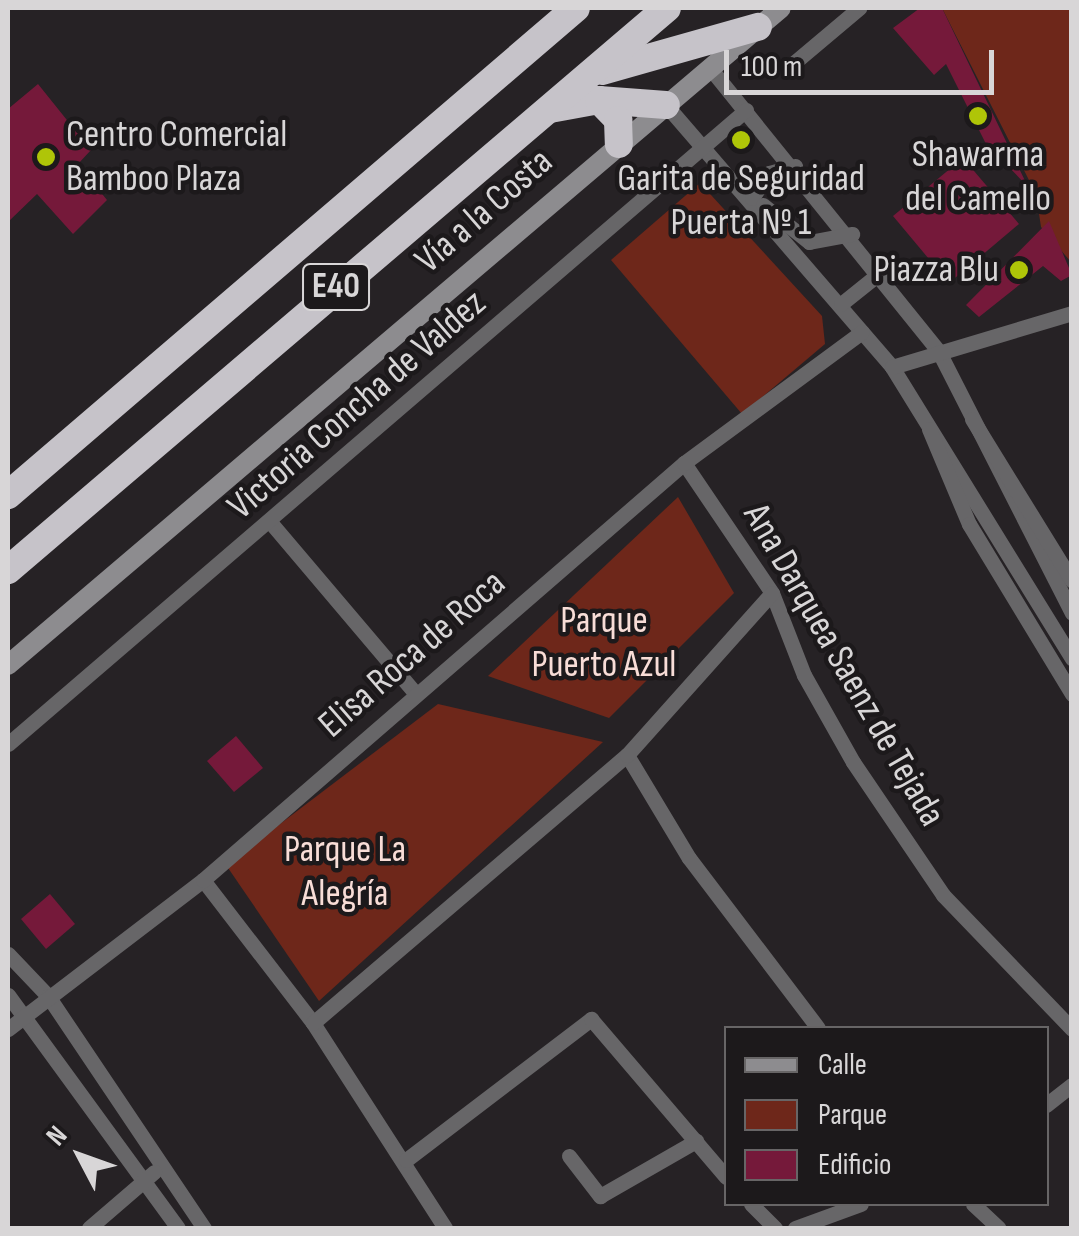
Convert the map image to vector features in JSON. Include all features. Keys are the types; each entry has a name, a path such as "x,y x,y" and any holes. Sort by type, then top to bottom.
{"highway":[{"name":"E40","path":"8,495 20,473 576,8"},
{"path":"592,88 667,8"},
{"path":"592,88 758,28"},
{"path":"592,88 666,106"},
{"path":"592,88 618,120 620,144"},
{"name":"Vía a la Costa","path":"8,570 548,109 592,88"}],"street":[{"name":"Vía a la Costa","path":"8,664 781,8"},
{"path":"788,68 860,8"},
{"path":"710,68 882,271 939,352 966,413 1072,613"},
{"path":"666,106 707,146 892,367 1072,659"},
{"name":"Victoria Concha de Valdez","path":"8,744 271,523 746,110"},
{"path":"755,202 769,174 795,166"},
{"path":"755,202 809,242 852,234"},
{"path":"841,304 882,271"},
{"path":"892,367 1072,313"},
{"name":"Elisa Roca de Roca","path":"8,1029 203,880 684,463 862,332"},
{"path":"966,413 990,435 1072,582"},
{"path":"925,416 969,524 1072,694"},
{"name":"Ana Darquea Saenz de Tejada","path":"684,463 772,593 804,676 943,895 1072,1029"},
{"path":"271,523 415,693"},
{"path":"313,1023 627,755 772,593"},
{"path":"627,755 690,858 816,1026"},
{"path":"203,880 313,1023 406,1160 445,1228"},
{"path":"8,954 48,996 165,1164 204,1228"},
{"path":"8,995 146,1178 178,1228"},
{"path":"406,1160 581,1020 603,1023 724,1175"},
{"path":"1049,1103 1072,1085"},
{"path":"569,1156 600,1196 696,1141"},
{"path":"89,1228 165,1164"},
{"path":"754,1206 775,1228"},
{"path":"795,1228 856,1206"},
{"path":"975,1206 1000,1228"}],"green space":[{"path":"942,8 1071,8 1071,262 1041,227 1036,194"},
{"path":"700,183 822,316 825,344 742,414 611,260"},
{"name":"Parque Puerto Azul","path":"678,497 734,593 609,718 488,676"},
{"name":"Parque La Alegría","path":"438,704 603,742 319,1001 226,865"}],"building":[{"path":"920,8 942,8 1028,187 985,142 946,64 934,75 893,28"},
{"name":"Centro Comercial Bamboo Plaza","path":"38,84 91,150 78,164 107,200 73,234 37,194 8,222 8,109"},
{"path":"963,158 1019,224 949,283 893,216"},
{"name":"Piazza Blu","path":"1049,221 1072,275 1061,281 1043,266 979,317 966,305"},
{"path":"236,736 263,768 234,792 207,761"},
{"path":"50,894 75,924 46,949 21,919"}],"place":[{"name":"Shawarma del Camello","path":"978,116"},
{"name":"Garita de Seguridad Puerta Nº 1","path":"741,140"},
{"name":"Centro Comercial Bamboo Plaza","path":"46,157"},
{"name":"Piazza Blu","path":"1019,270"}]}
